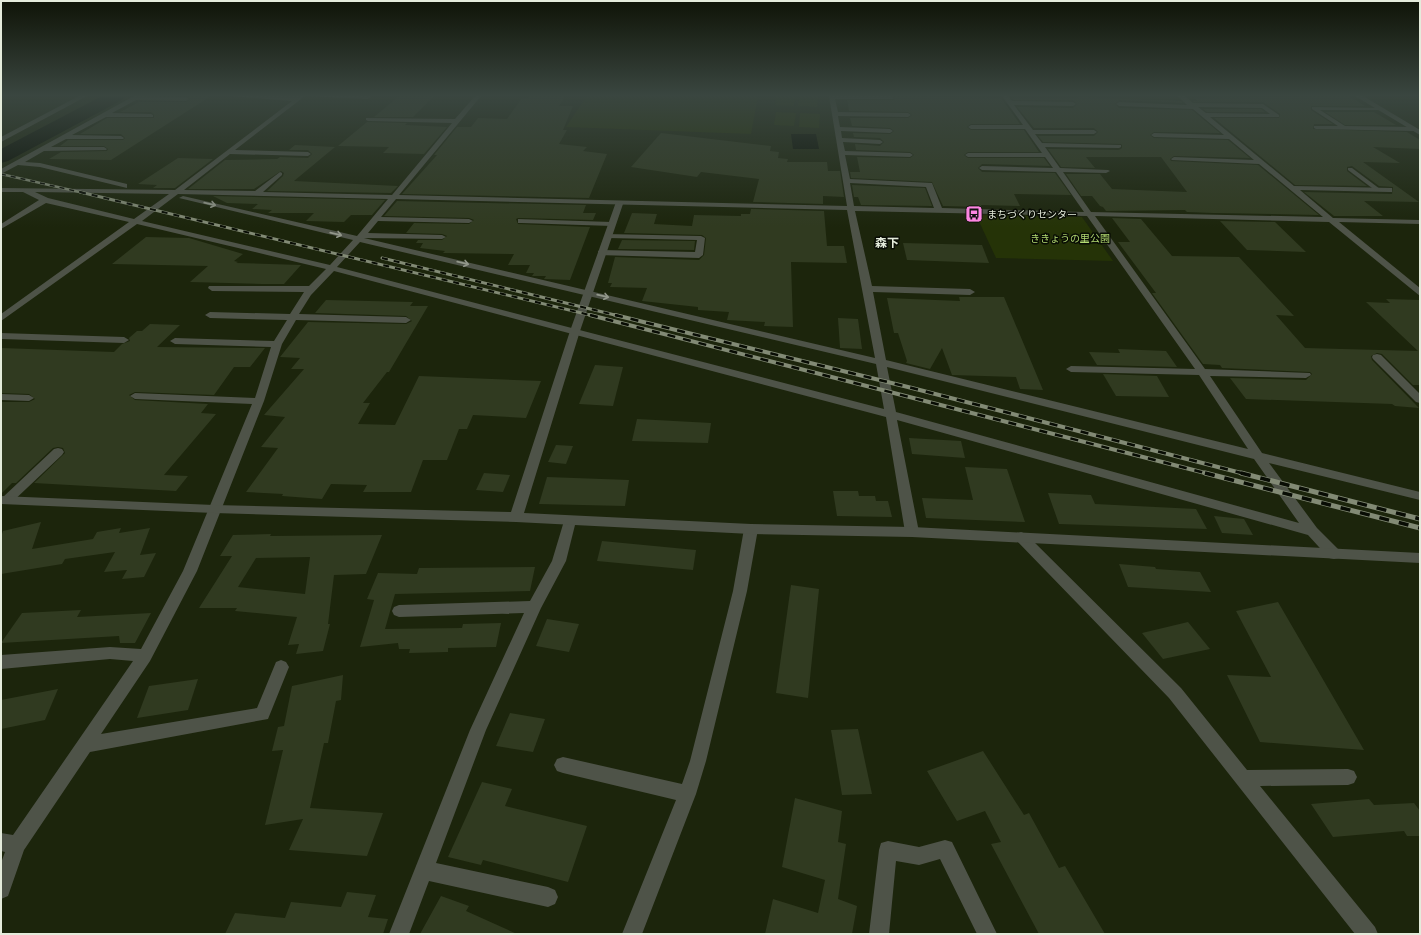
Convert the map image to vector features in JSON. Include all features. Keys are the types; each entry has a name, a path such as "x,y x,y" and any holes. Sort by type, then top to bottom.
{"street":[{"path":"1,172 59,140"},
{"path":"1,318 173,194 244,140"},
{"path":"1,889 9,843 85,745 145,656 190,571 259,401 277,344 311,289 360,237 441,140"},
{"path":"880,142 840,140 851,209 868,289 889,414 912,532"},
{"path":"1037,140 1202,372 1258,456 1312,531 1334,554"},
{"path":"1233,140 1420,293"},
{"path":"1041,145 1119,146"},
{"path":"43,149 104,149"},
{"path":"227,152 308,154"},
{"path":"842,153 910,156"},
{"path":"968,155 1048,155"},
{"path":"1174,159 1261,162"},
{"path":"17,163 40,165 144,191"},
{"path":"982,168 1106,170"},
{"path":"255,195 280,174"},
{"path":"847,182 929,185 939,211"},
{"path":"1293,188 1389,190"},
{"path":"1,190 144,191 173,194 1420,222"},
{"path":"24,190 45,200 332,268 889,414 1312,531"},
{"path":"173,194 360,237 880,362 1420,496"},
{"path":"1,227 45,200"},
{"path":"516,517 575,331 619,204"},
{"path":"374,219 469,221"},
{"path":"521,221 612,224"},
{"path":"601,253 699,256 702,238 608,236"},
{"path":"360,237 442,237"},
{"path":"212,288 311,289"},
{"path":"868,289 970,292"},
{"path":"210,315 406,320"},
{"path":"1,336 124,340"},
{"path":"175,341 277,344"},
{"path":"1377,357 1420,400"},
{"path":"1071,369 1306,375"},
{"path":"135,396 259,401"},
{"path":"1,397 29,398"},
{"path":"3,500 58,452"},
{"path":"3,500 214,509 516,517 570,521 751,529 912,532 1417,559"},
{"path":"399,934 478,730 534,607 559,560 570,521"},
{"path":"632,934 687,794 698,761 740,591 751,529"},
{"path":"1021,537 1175,693 1368,934"},
{"path":"399,611 534,607"},
{"path":"1,662 110,653 145,656"},
{"path":"85,745 262,714 281,667"},
{"path":"563,765 687,794"},
{"path":"1243,778 1348,777"},
{"path":"879,934 888,850 919,856 945,849 987,934"},
{"path":"423,870 548,897"}],"lane":[{"path":"1350,169 1378,190"}],"green space":[{"name":"ききょうの里公園","path":"976,215 1082,217 1113,261 996,258"}],"shaded area":[{"path":"792,140 817,140 819,149 793,149"}],"building":[{"path":"68,140 143,140 111,160 49,159 61,152 107,151 108,149 104,146 60,146"},
{"path":"346,140 436,140 424,154 383,153 389,147 338,146"},
{"path":"447,140 561,140 559,144 587,147 583,151 607,154 589,198 402,194 437,155 434,155"},
{"path":"655,140 717,140 771,146 770,151 779,152 778,158 788,159 787,162 827,162 828,171 840,171 844,197 823,196 823,204 753,202 759,179 701,172 697,177 631,167"},
{"path":"882,140 1031,140 1039,152 968,152 964,155 968,158 1044,158 1050,166 982,164 978,168 982,172 1055,173 1071,195 1014,194 1020,206 943,206 932,182 851,178 850,172 860,172 857,157 910,158 914,155 910,152 856,150 855,144 880,146 884,142"},
{"path":"1041,140 1228,140 1250,158 1174,156 1170,159 1171,161 1258,165 1319,215 1213,213 1187,212 1185,210 1106,211 1092,196 1081,196 1066,174 1100,174 1112,189 1187,192 1161,157 1086,157 1095,168 1061,167 1048,149 1119,150 1122,148 1122,145 1043,142"},
{"path":"1240,140 1420,140 1420,149 1373,147 1400,163 1363,162 1419,202 1364,201 1383,216 1334,216 1304,192 1392,194 1393,187 1379,186 1352,166 1347,167 1347,171 1367,186 1295,185"},
{"path":"295,145 335,147 294,181 398,186 391,193 267,191 283,176 284,173 281,171 254,189 188,189 225,160 277,159 280,157 308,158 312,154 308,150 289,150"},
{"path":"178,158 213,159 175,188 153,188 157,185 138,184"},
{"path":"852,185 925,188 932,206 861,205 858,197 854,197"},
{"path":"213,196 385,200 372,215 351,215 344,222 306,221 314,213 268,213 272,210 252,209 258,204 227,203"},
{"path":"397,201 586,205 583,213 596,213 593,220 516,219 518,224 590,227 570,280 544,279 546,276 532,276 534,273 526,273 530,265 508,265 514,254 443,253 445,251 420,248 423,243 416,243 418,240 442,240 447,236 442,234 406,233 414,223 469,224 474,220 469,218 384,216"},
{"path":"751,209 824,211 827,246 844,246 847,263 791,262 793,327 764,326 765,322 727,320 729,312 698,310 698,307 642,301 647,288 610,287 612,283 608,283 615,257 699,260 704,255 706,238 702,235 624,233 632,213 657,214 654,224 692,226 694,215 741,216 741,214 750,214"},
{"path":"1112,218 1141,219 1172,256 1239,257 1294,316 1276,315 1305,348 1418,351 1366,302 1390,303 1386,299 1420,300 1420,385 1413,385 1382,354 1377,353 1371,356 1372,360 1419,408 1395,406 1392,404 1246,399 1230,378 1306,380 1312,374 1310,372 1222,368 1220,365 1203,364 1152,293 1156,293 1118,242 1130,242"},
{"path":"1220,221 1275,222 1306,252 1247,250"},
{"path":"146,237 189,238 243,254 234,261 238,262 236,263 301,265 284,284 262,284 190,282 208,266 112,264"},
{"path":"622,240 695,241 694,250 618,249"},
{"path":"903,243 982,245 989,263 907,260"},
{"path":"959,297 1004,297 1043,390 1020,389 1016,377 952,375 942,348 930,369 906,363 907,361 898,333 894,333 887,298 960,301"},
{"path":"326,300 413,302 410,306 428,306 389,372 387,372 363,403 370,403 358,424 395,425 419,376 541,381 526,418 473,415 467,429 459,429 447,460 423,460 411,492 363,492 367,485 331,484 322,499 282,496 283,494 246,492 278,448 261,447 285,417 264,415 304,369 291,369 300,358 280,357 308,322 406,324 412,321 406,316 315,313"},
{"path":"838,318 858,319 862,349 840,348"},
{"path":"150,324 180,325 157,347 265,348 250,367 234,367 214,395 135,392 129,395 135,400 208,404 201,413 216,414 164,475 188,476 176,491 34,483 65,453 63,448 58,447 53,448 16,483 12,483 1,494 1,402 29,402 35,399 29,394 1,393 1,348 114,352 122,344 130,341 129,338 137,331 142,331"},
{"path":"1118,349 1166,351 1177,367 1097,365 1089,352 1120,353"},
{"path":"595,365 623,367 613,406 579,404"},
{"path":"1103,374 1157,376 1169,397 1116,396"},
{"path":"637,419 711,423 708,443 632,441"},
{"path":"909,438 961,441 965,458 912,454"},
{"path":"556,445 573,446 566,464 548,462"},
{"path":"965,467 1007,469 1025,522 926,518 922,498 973,500"},
{"path":"484,473 510,475 503,492 476,490"},
{"path":"547,477 629,480 625,506 539,504"},
{"path":"833,491 858,491 859,496 875,496 876,501 888,501 892,517 837,516"},
{"path":"1048,493 1091,495 1095,504 1196,509 1207,529 1059,524"},
{"path":"1214,516 1244,519 1253,535 1222,533"},
{"path":"41,522 32,549 93,539 97,532 121,528 119,533 150,528 140,555 156,553 144,577 122,579 127,570 104,572 115,552 65,559 62,564 1,574 1,537 3,531"},
{"path":"233,535 382,535 366,574 334,575 328,624 330,624 323,651 296,654 299,644 288,645 297,617 235,611 237,608 199,608 232,556 220,556","holes":["310,557 305,594 238,587 256,558"]},
{"path":"602,541 696,550 693,570 597,561"},
{"path":"1119,564 1155,567 1156,569 1200,572 1211,592 1128,587"},
{"path":"535,567 530,591 395,594 385,629 462,628 463,624 501,623 496,647 448,648 448,652 409,653 410,649 399,649 398,643 360,647 374,600 367,599 378,573 417,574 419,568"},
{"path":"791,585 819,589 808,698 776,693"},
{"path":"1278,602 1364,750 1260,742 1227,675 1271,677 1236,611"},
{"path":"81,610 77,617 151,613 135,643 120,643 119,636 1,643 22,613"},
{"path":"547,619 579,624 569,652 536,646"},
{"path":"1188,622 1210,649 1163,659 1142,633"},
{"path":"343,675 341,700 336,701 328,743 324,743 310,808 383,813 367,856 289,850 303,819 265,825 283,750 272,751 278,727 284,726 292,686"},
{"path":"198,679 188,710 137,718 149,686"},
{"path":"58,689 45,720 1,729 1,700"},
{"path":"510,713 545,719 533,752 496,746"},
{"path":"858,729 872,794 842,795 831,730"},
{"path":"983,751 1024,815 1029,813 1059,868 1065,866 1105,934 1039,934 991,844 1001,842 985,811 957,821 927,771"},
{"path":"482,782 512,789 505,806 587,826 568,882 483,860 481,865 448,857"},
{"path":"795,798 842,811 838,842 846,844 838,899 857,906 852,934 765,934 773,899 818,913 825,880 782,867"},
{"path":"1369,799 1374,805 1414,803 1420,811 1420,836 1407,836 1404,831 1333,837 1311,804"},
{"path":"347,892 376,895 368,917 388,919 383,934 225,934 235,913 285,918 291,902 341,907"},
{"path":"441,896 469,906 466,911 517,934 420,934"}],"waterway":[{"path":"1,157 34,140"}],"railway":[{"path":"1,174 84,193"},
{"path":"80,192 592,316"},
{"path":"382,258 619,316"},
{"path":"615,315 912,388 1245,474"},
{"path":"592,316 1209,474"},
{"path":"1205,473 1420,528"},
{"path":"1241,473 1420,519"}],"place":[{"name":"まちづくりセンター","path":"974,214"}],"district":[{"name":"森下","path":"887,243"}]}
